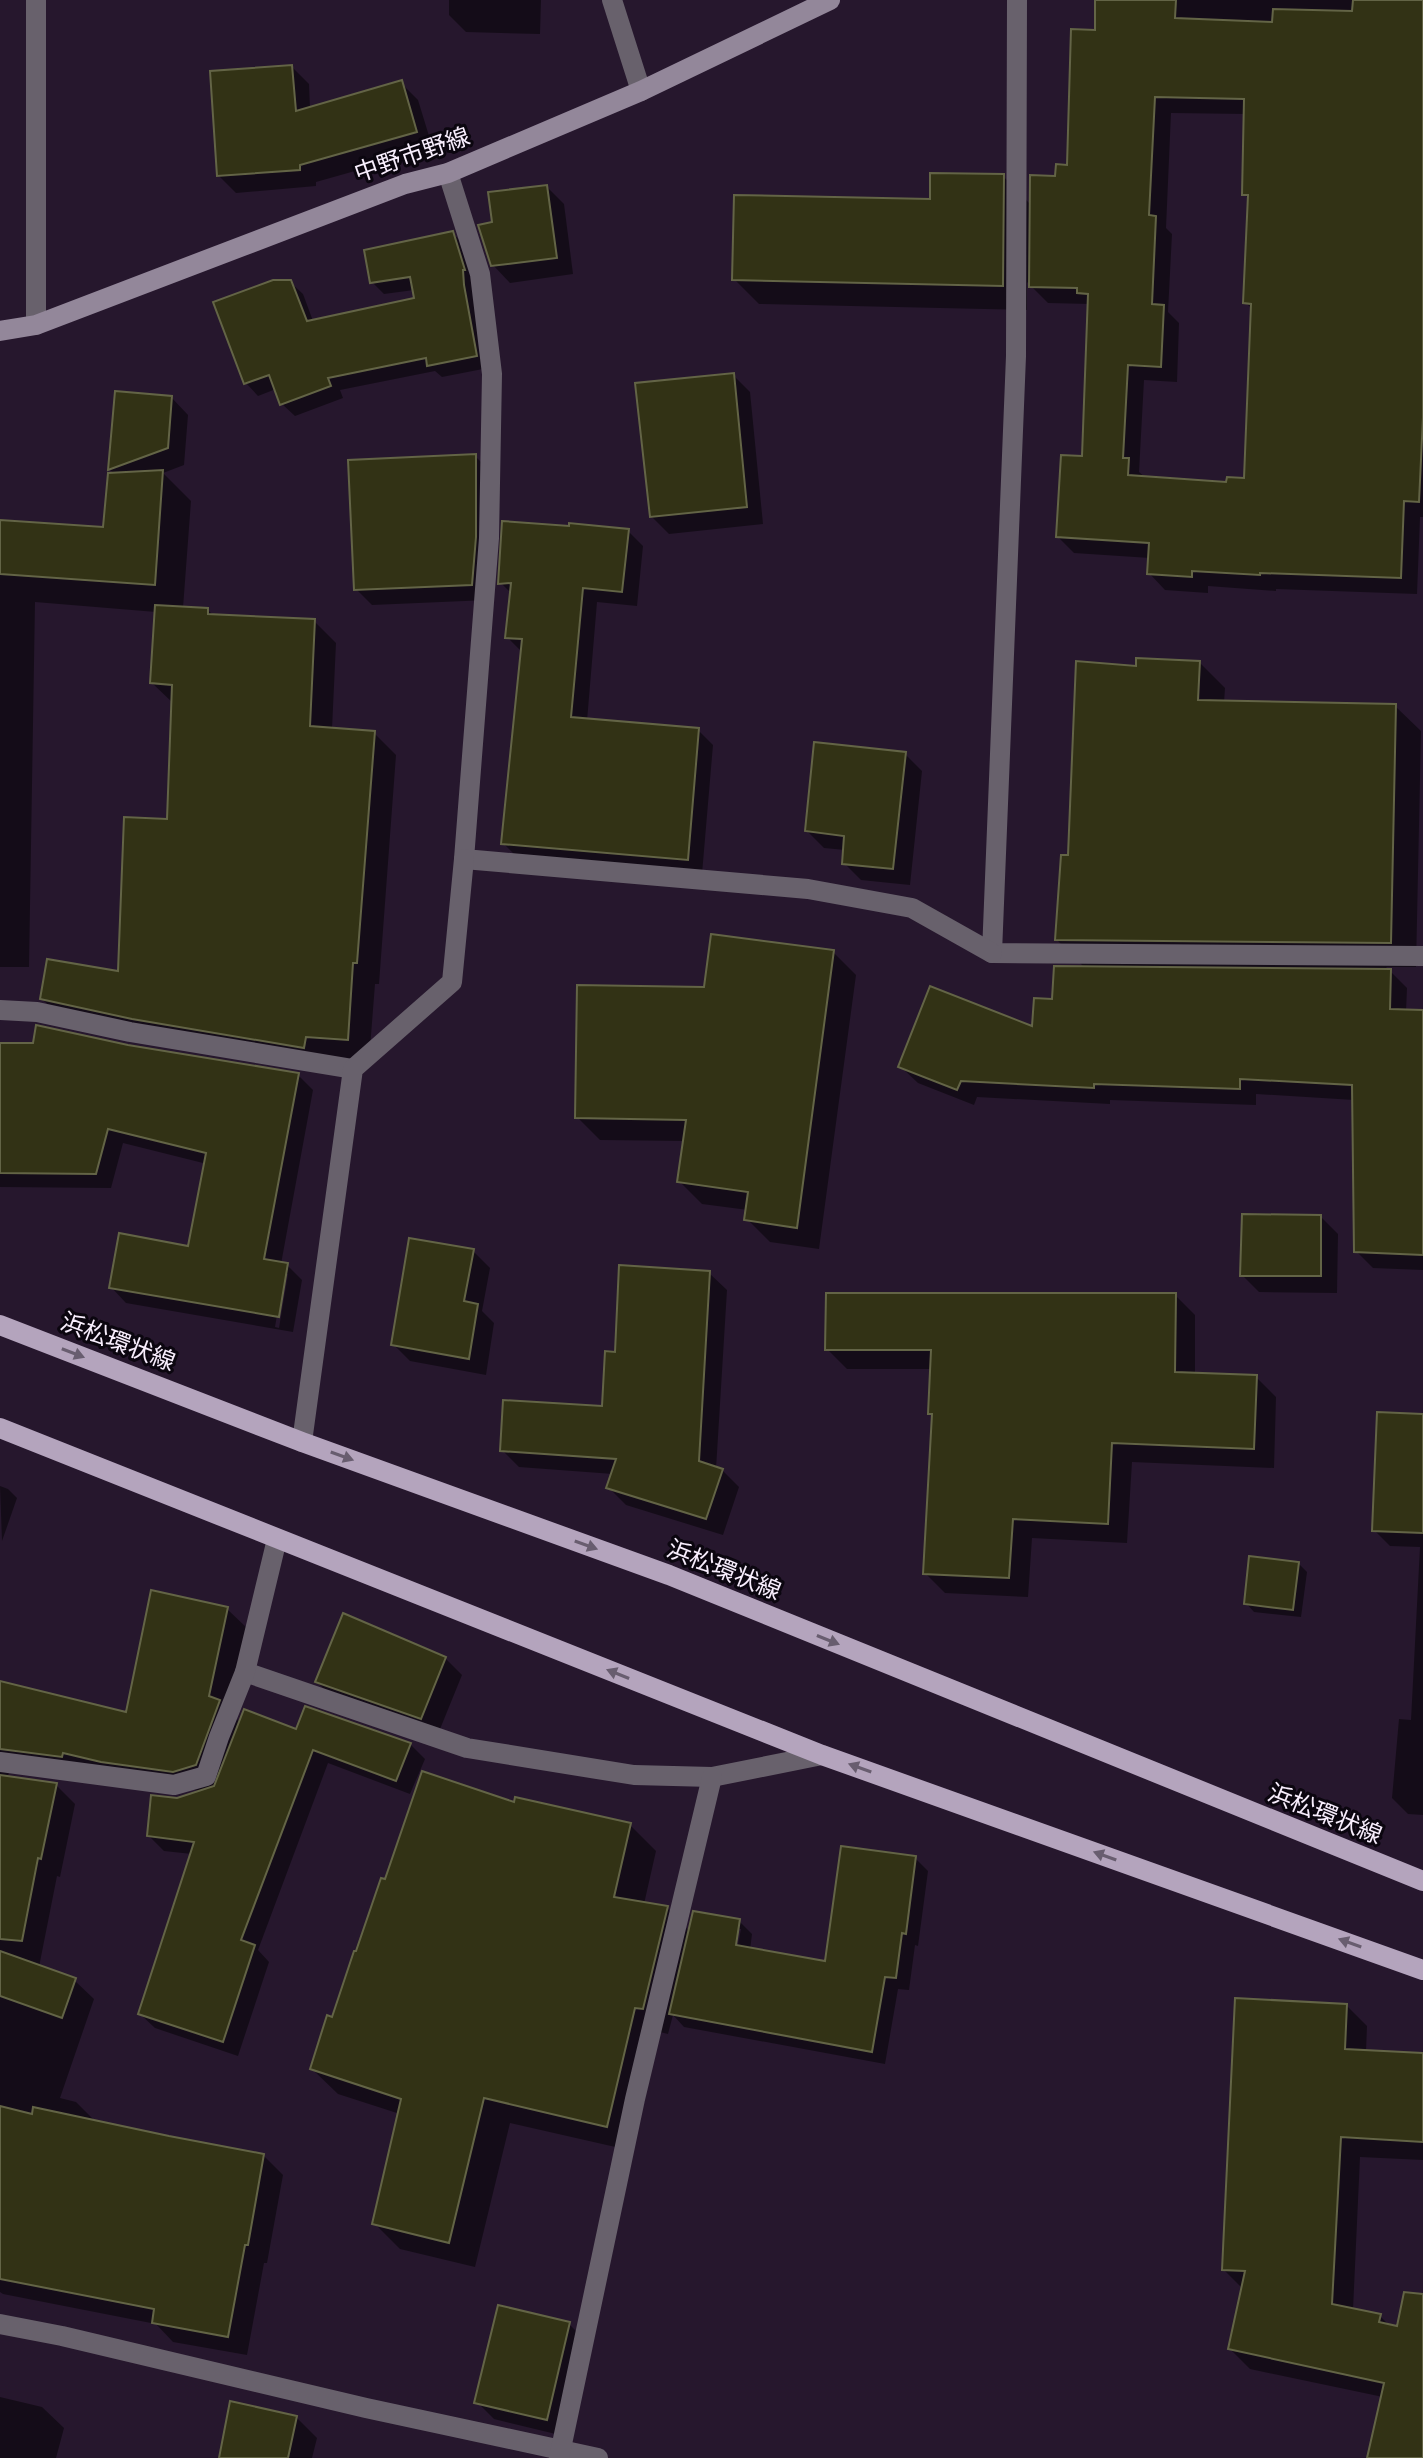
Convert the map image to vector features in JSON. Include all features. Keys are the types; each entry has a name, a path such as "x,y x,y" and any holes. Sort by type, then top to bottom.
{"main road":[{"name":"中野市野線","path":"0,331 36,325 405,184 448,173 641,91 830,0"},
{"name":"浜松環状線","path":"0,1325 302,1442 669,1575 1423,1881"},
{"path":"0,1428 822,1755 1423,1970"}],"street":[{"path":"36,0 36,325"},
{"path":"612,0 641,91"},
{"path":"992,953 1016,356 1017,0"},
{"path":"302,1442 353,1069 452,982 489,538 492,374 480,274 448,173"},
{"path":"464,859 808,889 912,908 992,953 1423,956"},
{"path":"0,1010 37,1012 130,1032 353,1069"},
{"path":"0,1762 174,1785 206,1776 245,1672 277,1539"},
{"path":"245,1672 467,1748 634,1775 712,1777 822,1755"},
{"path":"560,2454 635,2099 712,1777"},
{"path":"0,2324 560,2454 598,2458"}],"building":[{"path":"1095,0 1176,0 1175,18 1272,22 1273,9 1352,11 1353,0 1423,0 1423,417 1419,502 1404,501 1401,578 1192,571 1192,577 1147,574 1149,543 1056,537 1061,455 1082,456 1088,294 1077,293 1077,288 1029,287 1030,175 1055,176 1056,164 1067,165 1071,29 1095,30","holes":["1155,97 1244,99 1242,195 1248,195 1243,303 1251,304 1244,478 1227,477 1226,482 1128,475 1129,458 1123,458 1128,365 1161,367 1164,305 1152,304 1156,216 1149,215"]},
{"path":"292,65 296,111 402,80 417,132 300,165 300,170 217,176 210,71"},
{"path":"930,173 1004,174 1003,286 732,280 734,195 930,199"},
{"path":"547,185 557,258 491,266 478,225 492,222 488,192"},
{"path":"453,231 465,270 464,285 477,356 427,366 426,358 328,378 331,386 280,405 269,375 244,384 213,302 273,280 291,280 307,321 414,298 410,277 370,283 364,250"},
{"path":"734,373 747,507 650,517 635,383"},
{"path":"115,391 172,396 168,448 108,470"},
{"path":"476,454 476,537 472,585 354,590 348,460"},
{"path":"163,470 155,585 0,574 0,520 103,527 108,473"},
{"path":"502,521 629,529 622,592 583,588 571,717 699,728 688,860 501,844 522,639 505,638 511,583 498,584"},
{"path":"155,605 208,608 208,614 315,619 310,726 375,731 348,1040 306,1037 304,1048 132,1019 40,999 47,959 118,971 124,817 167,819 172,685 150,683"},
{"path":"1136,658 1200,661 1198,700 1396,704 1391,943 1055,940 1061,855 1068,855 1076,661 1136,666"},
{"path":"814,742 906,752 893,869 842,864 844,836 805,831"},
{"path":"711,934 834,950 797,1228 744,1220 748,1192 677,1182 686,1120 575,1118 577,985 704,987"},
{"path":"1054,966 1391,969 1390,1009 1423,1010 1423,1255 1354,1252 1352,1085 1240,1079 1240,1089 1094,1084 1094,1088 961,1081 957,1090 898,1067 930,986 1032,1026 1034,998 1052,999"},
{"path":"36,1025 128,1045 299,1073 264,1259 288,1263 279,1317 109,1288 119,1233 188,1246 206,1153 108,1129 96,1174 0,1173 0,1043 33,1043"},
{"path":"1242,1214 1321,1215 1321,1276 1240,1276"},
{"path":"409,1238 474,1249 464,1301 478,1304 469,1359 391,1345"},
{"path":"619,1265 710,1271 699,1461 723,1469 706,1519 606,1488 616,1459 500,1451 503,1400 602,1406 605,1351 615,1352"},
{"path":"826,1293 1176,1293 1175,1372 1257,1375 1254,1449 1112,1443 1108,1524 1013,1519 1009,1578 923,1574 932,1414 928,1414 931,1350 825,1350"},
{"path":"1377,1412 1423,1414 1423,1533 1372,1531"},
{"path":"1249,1556 1299,1562 1293,1610 1244,1604"},
{"path":"151,1590 228,1607 209,1696 220,1700 196,1765 173,1772 101,1762 63,1753 62,1757 0,1749 0,1681 126,1712"},
{"path":"343,1613 446,1657 421,1719 315,1682"},
{"path":"305,1706 411,1743 396,1781 313,1750 241,1940 255,1945 223,2042 138,2014 194,1842 147,1836 151,1795 177,1798 214,1786 244,1709 296,1729"},
{"path":"422,1771 514,1802 515,1797 631,1823 614,1897 668,1906 643,2009 635,2008 607,2127 484,2098 449,2243 372,2224 401,2099 310,2069 327,2015 332,2017 381,1878 385,1879"},
{"path":"0,1775 57,1783 22,1941 0,1939"},
{"path":"841,1846 916,1856 906,1934 902,1933 896,1978 885,1977 872,2052 669,2014 693,1911 740,1919 736,1945 825,1961"},
{"path":"0,1951 76,1978 62,2018 0,1996"},
{"path":"1235,1998 1347,2004 1345,2049 1423,2053 1423,2142 1341,2137 1332,2304 1381,2314 1379,2322 1397,2326 1404,2292 1423,2294 1423,2458 1367,2458 1384,2383 1228,2349 1245,2271 1222,2270"},
{"path":"0,2106 32,2114 33,2107 264,2154 228,2337 152,2323 154,2309 0,2279"},
{"path":"498,2305 570,2322 547,2420 474,2403"},
{"path":"230,2401 297,2416 288,2458 219,2458"}]}
